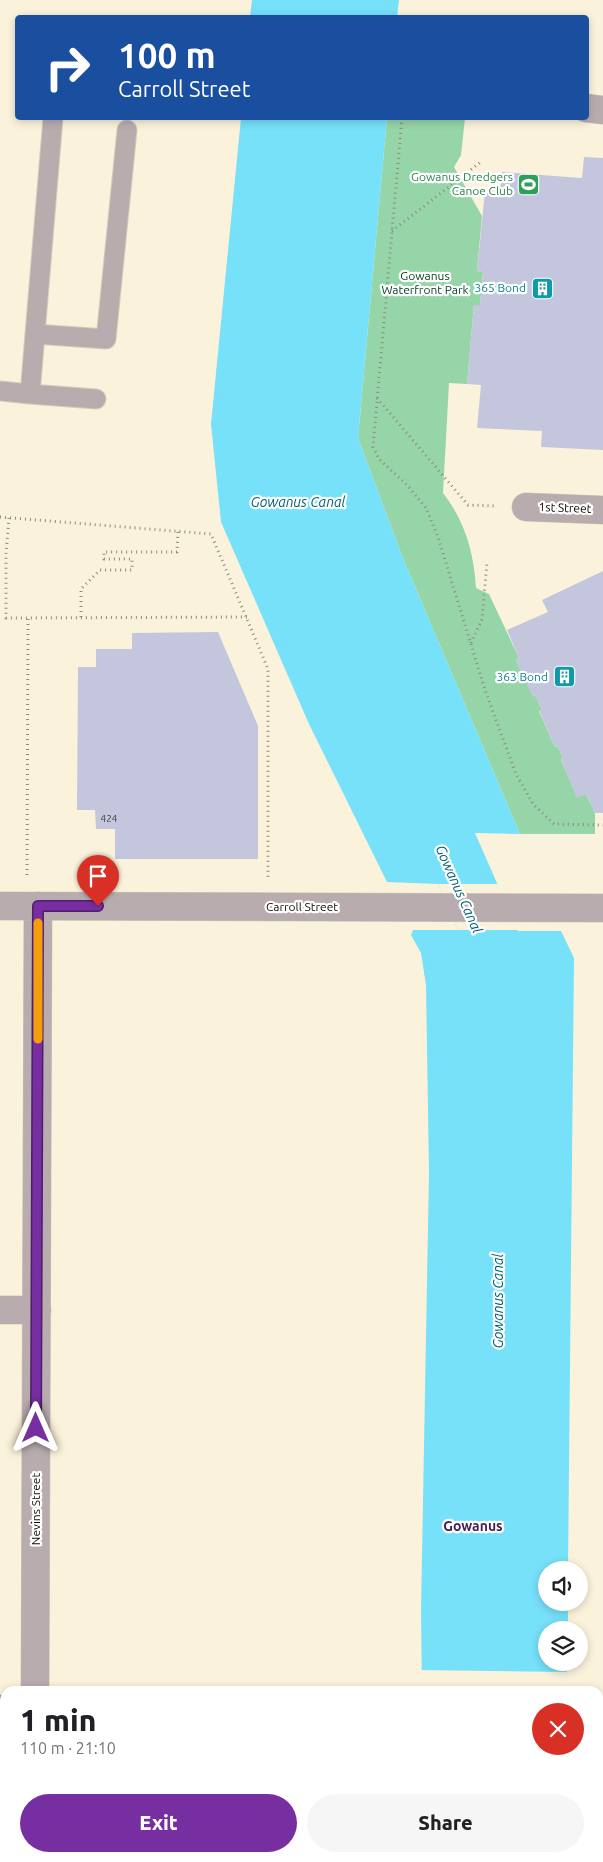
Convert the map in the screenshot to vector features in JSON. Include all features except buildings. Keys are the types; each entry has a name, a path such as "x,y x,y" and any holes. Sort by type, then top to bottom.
{"street":[{"path":"589,108 603,110"},
{"name":"1st Street","path":"526,507 603,510"},
{"name":"Carroll Street","path":"0,906 603,908"},
{"name":"Nevins Street","path":"35,1686 38,906"},
{"path":"0,1310 37,1310"}],"lane":[{"path":"30,394 53,120"},
{"path":"35,334 106,339 127,130"},
{"path":"0,391 96,399"}],"path":[{"path":"402,120 372,447 379,459 408,486 426,508 438,537 484,690 516,774 534,804 554,824 603,825"},
{"path":"392,232 482,161"},
{"path":"377,398 468,505"},
{"path":"0,517 211,534 268,669 268,878"},
{"path":"9,518 6,552 6,618 246,617"},
{"path":"81,618 81,589 100,570 132,570 132,559 104,559 104,552 177,552 178,532"},
{"path":"470,644 482,619 487,562"},
{"path":"27,877 28,618"}],"green space":[{"name":"Gowanus Waterfront Park","path":"387,120 465,120 461,155 454,167 482,216 477,271 483,272 480,305 474,305 467,384 449,383 443,493 463,526 473,562 476,588 489,594 519,658 516,660 533,696 535,695 542,710 539,711 555,747 558,746 563,759 561,760 577,797 586,794 595,813 595,834 520,834 402,556 358,438"}],"water":[{"path":"252,0 399,0 397,15 250,15"},
{"name":"Gowanus Canal","path":"241,120 387,120 358,438 402,556 520,834 475,833 518,931 561,931 574,958 568,1561 538,1561 538,1611 568,1611 568,1621 538,1621 538,1671 567,1671 567,1686 422,1686 421,1611 429,1172 426,985 421,953 411,935 413,930 458,930 438,884 387,882 309,724 221,522 211,424"}],"pier":[{"path":"438,884 500,884 520,929 563,930 458,930"},
{"path":"419,1670 570,1672 570,1686 420,1686"}],"slow traffic":[{"path":"38,923 38,1039"}],"place":[{"name":"Gowanus Dredgers Canoe Club","path":"529,184"},
{"name":"365 Bond","path":"542,288"},
{"name":"363 Bond","path":"564,677"}],"district":[{"name":"Gowanus","path":"473,1526"}],"route":[{"path":"36,1428 38,906 98,906"}]}
